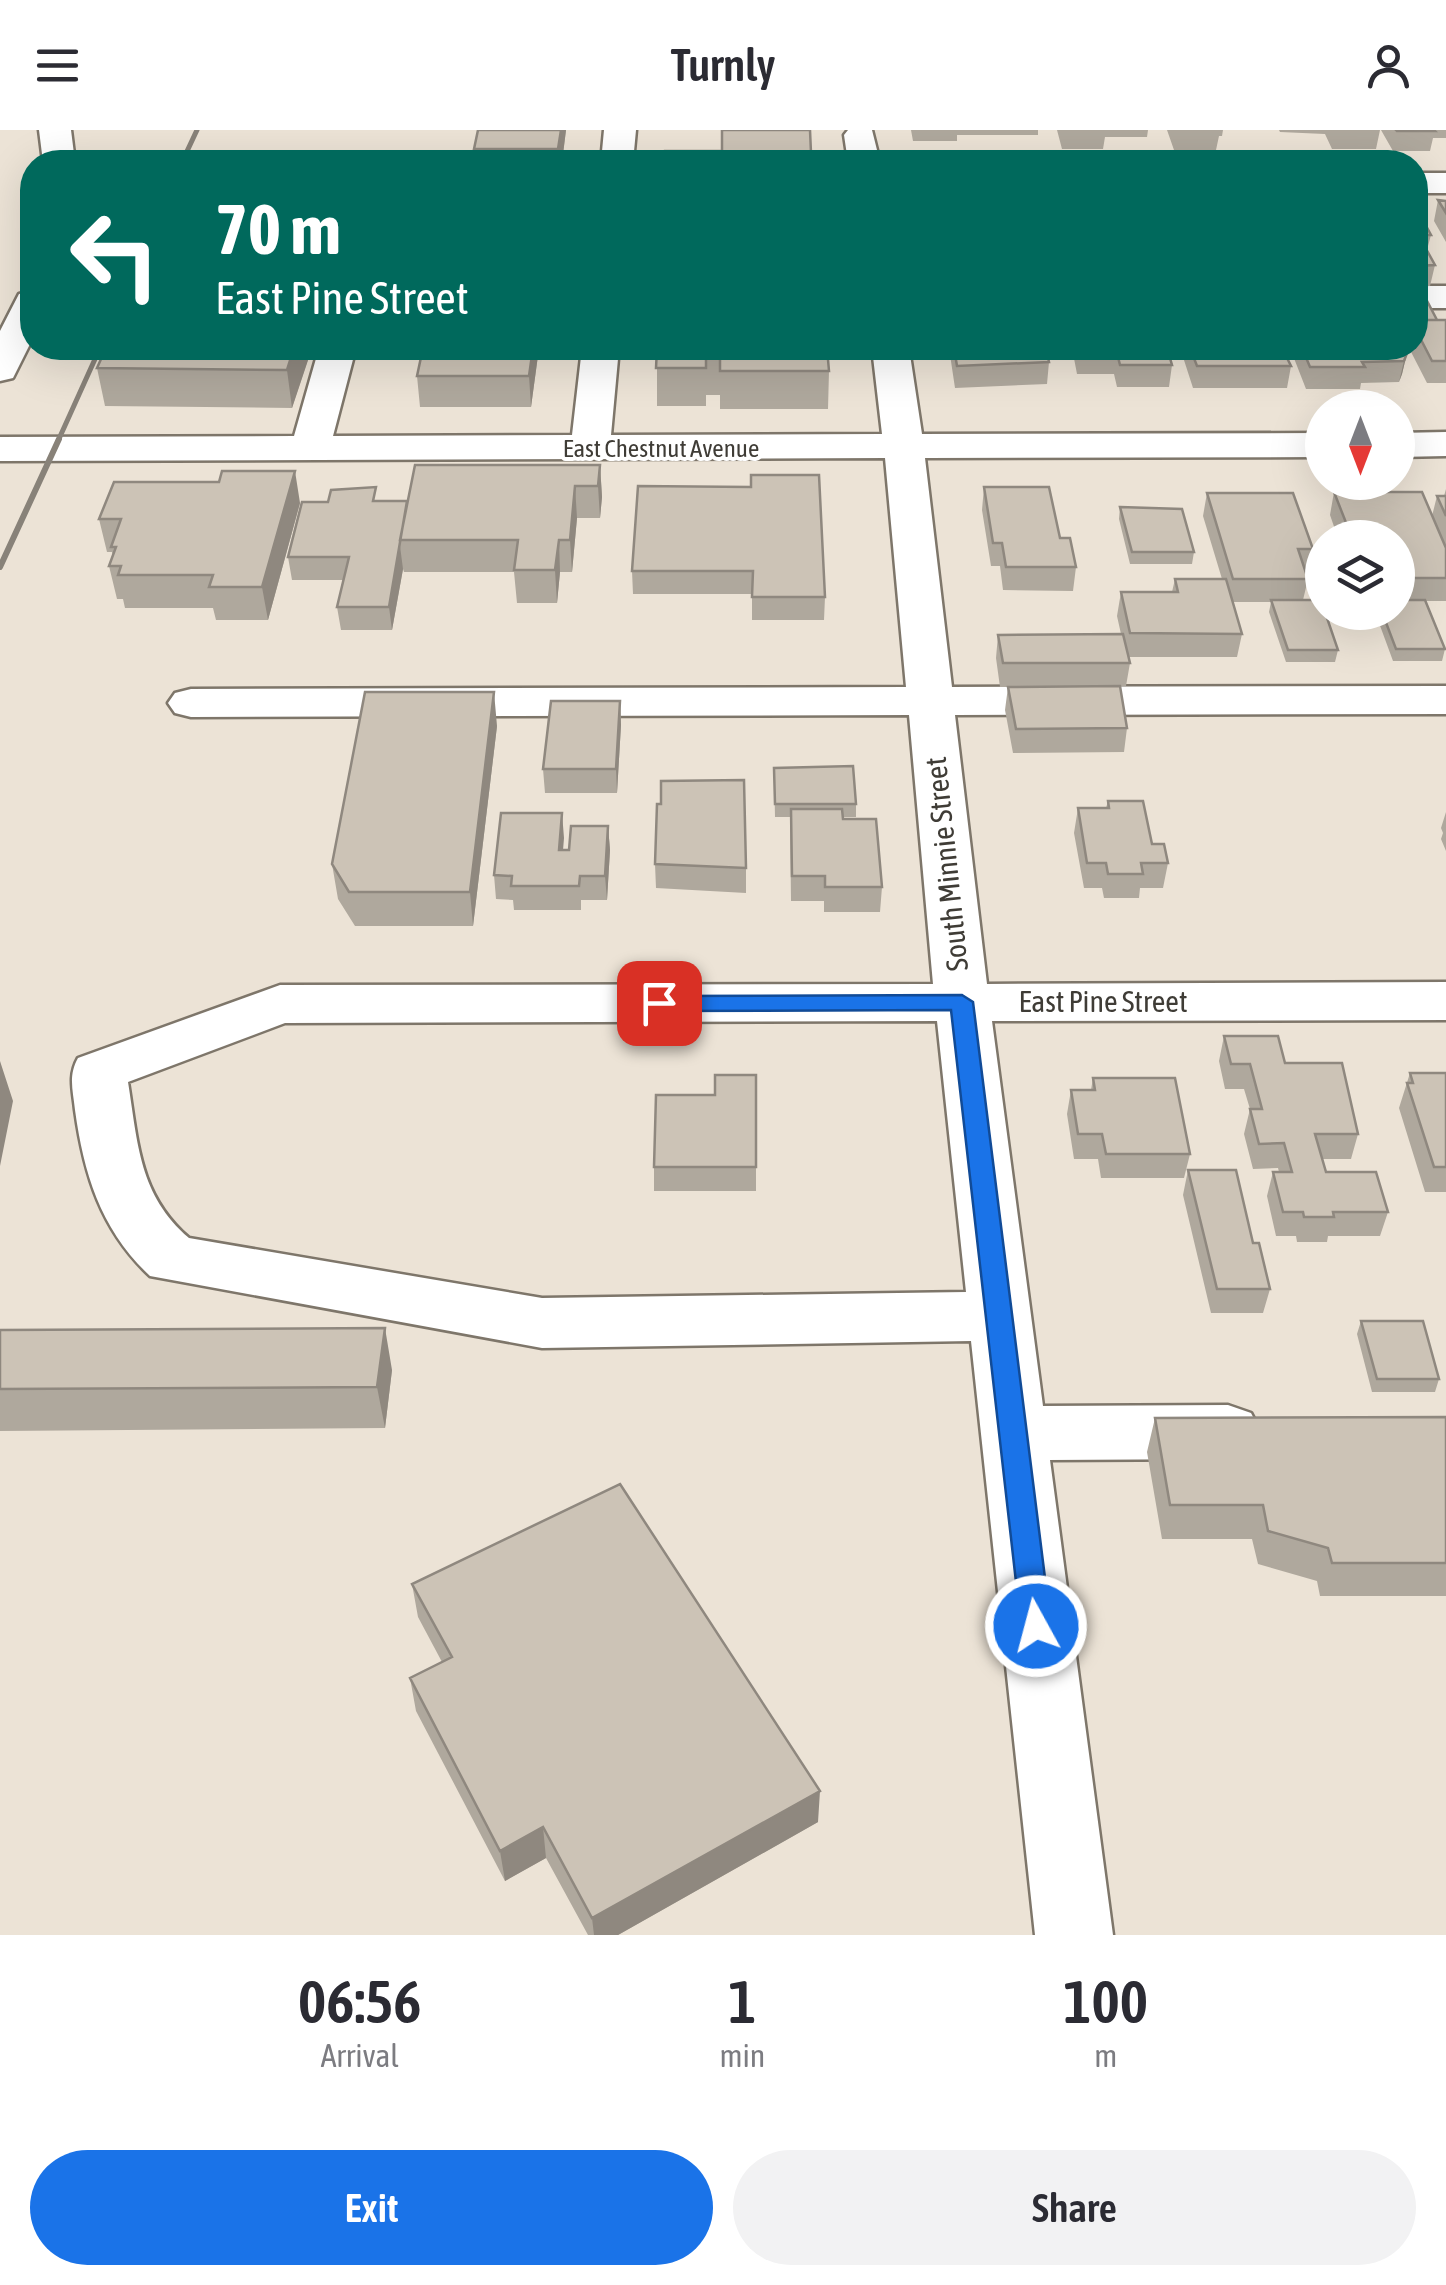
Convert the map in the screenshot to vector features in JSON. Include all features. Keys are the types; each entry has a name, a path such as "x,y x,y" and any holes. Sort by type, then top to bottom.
{"street":[{"path":"0,370 20,328"},
{"path":"310,449 334,360"},
{"path":"590,448 599,360"},
{"name":"South Minnie Street","path":"892,360 962,1002 1074,1935"},
{"path":"1415,445 1446,444"},
{"name":"East Chestnut Avenue","path":"0,449 1305,446"},
{"path":"191,703 1446,700"},
{"name":"East Pine Street","path":"999,1316 542,1323 172,1259 146,1240 118,1185 98,1072 280,1004 1446,1000"},
{"path":"1012,1432 1288,1432"}],"building":[{"path":"478,130 561,130 558,149 474,149"},
{"path":"722,130 810,130 811,150 722,150"},
{"path":"1428,303 1437,320 1428,320"},
{"path":"1428,320 1446,320 1446,361 1432,361 1428,353"},
{"path":"101,360 290,360 287,370 97,368"},
{"path":"420,360 531,360 529,376 417,376"},
{"path":"656,360 706,360 706,368 656,368"},
{"path":"720,360 828,360 829,371 720,371"},
{"path":"956,360 1049,362 957,366"},
{"path":"1119,360 1171,360 1172,365 1120,365"},
{"path":"1195,360 1288,360 1291,366 1197,366"},
{"path":"1307,360 1404,360 1362,362 1365,367 1310,367"},
{"path":"415,465 600,465 598,486 575,486 570,540 559,540 555,570 514,570 518,540 400,540"},
{"path":"222,471 295,471 262,587 209,587 213,575 118,575 121,566 109,566 121,519 99,519 114,482 219,482"},
{"path":"751,475 819,475 825,597 752,597 753,571 632,571 638,486 751,487"},
{"path":"376,487 373,501 407,501 389,607 337,607 349,557 288,557 302,502 328,502 331,490"},
{"path":"984,487 1049,487 1060,538 1070,538 1076,567 1006,567 1002,543 993,543"},
{"path":"1415,492 1422,492 1446,548 1446,578 1415,578 1415,520 1345,520 1337,500 1415,500"},
{"path":"1207,493 1293,493 1305,527 1305,549 1298,549 1305,579 1233,579"},
{"path":"1437,496 1446,496 1446,516"},
{"path":"1120,507 1182,509 1194,552 1132,552"},
{"path":"1175,579 1226,579 1242,634 1130,633 1121,592 1178,592"},
{"path":"1271,600 1305,600 1305,630 1331,630 1338,650 1288,650"},
{"path":"1415,600 1425,600 1445,649 1396,649 1389,630 1415,630"},
{"path":"1123,634 1130,663 1003,663 998,635"},
{"path":"1120,686 1127,728 1016,729 1008,687"},
{"path":"365,692 494,692 470,892 349,892 332,864"},
{"path":"551,701 620,701 616,769 543,769"},
{"path":"853,766 856,804 775,804 774,768"},
{"path":"744,780 746,868 655,864 661,781"},
{"path":"1108,801 1143,801 1152,844 1164,844 1168,863 1141,863 1143,874 1108,874 1106,863 1087,863 1078,808 1109,808"},
{"path":"791,809 842,809 843,819 876,819 882,887 825,887 825,876 792,876"},
{"path":"501,813 562,813 559,850 569,850 571,826 608,826 605,876 580,876 579,886 511,886 512,876 494,875"},
{"path":"1224,1036 1278,1036 1285,1063 1342,1063 1358,1134 1315,1134 1326,1172 1376,1172 1388,1212 1333,1212 1334,1217 1304,1217 1303,1212 1283,1212 1273,1172 1292,1172 1284,1143 1259,1144 1250,1109 1262,1109 1250,1064 1231,1064"},
{"path":"1410,1073 1446,1073 1446,1167 1434,1167 1407,1083 1413,1083"},
{"path":"715,1075 756,1075 756,1167 654,1167 656,1095 715,1095"},
{"path":"1093,1078 1175,1078 1190,1154 1106,1154 1102,1134 1078,1134 1071,1090 1095,1090"},
{"path":"1188,1170 1236,1170 1253,1243 1259,1243 1270,1289 1217,1289"},
{"path":"1361,1321 1423,1321 1439,1379 1377,1379"},
{"path":"385,1328 377,1387 0,1389 0,1330"},
{"path":"1446,1417 1446,1563 1332,1563 1328,1548 1268,1531 1263,1505 1170,1505 1155,1418"},
{"path":"620,1484 820,1791 592,1918 543,1827 500,1851 410,1678 452,1657 412,1584"}],"railway":[{"path":"188,150 197,130"},
{"path":"58,441 95,360"},
{"path":"0,567 59,439"}],"route":[{"path":"659,1003 962,1002 1036,1626"}]}
